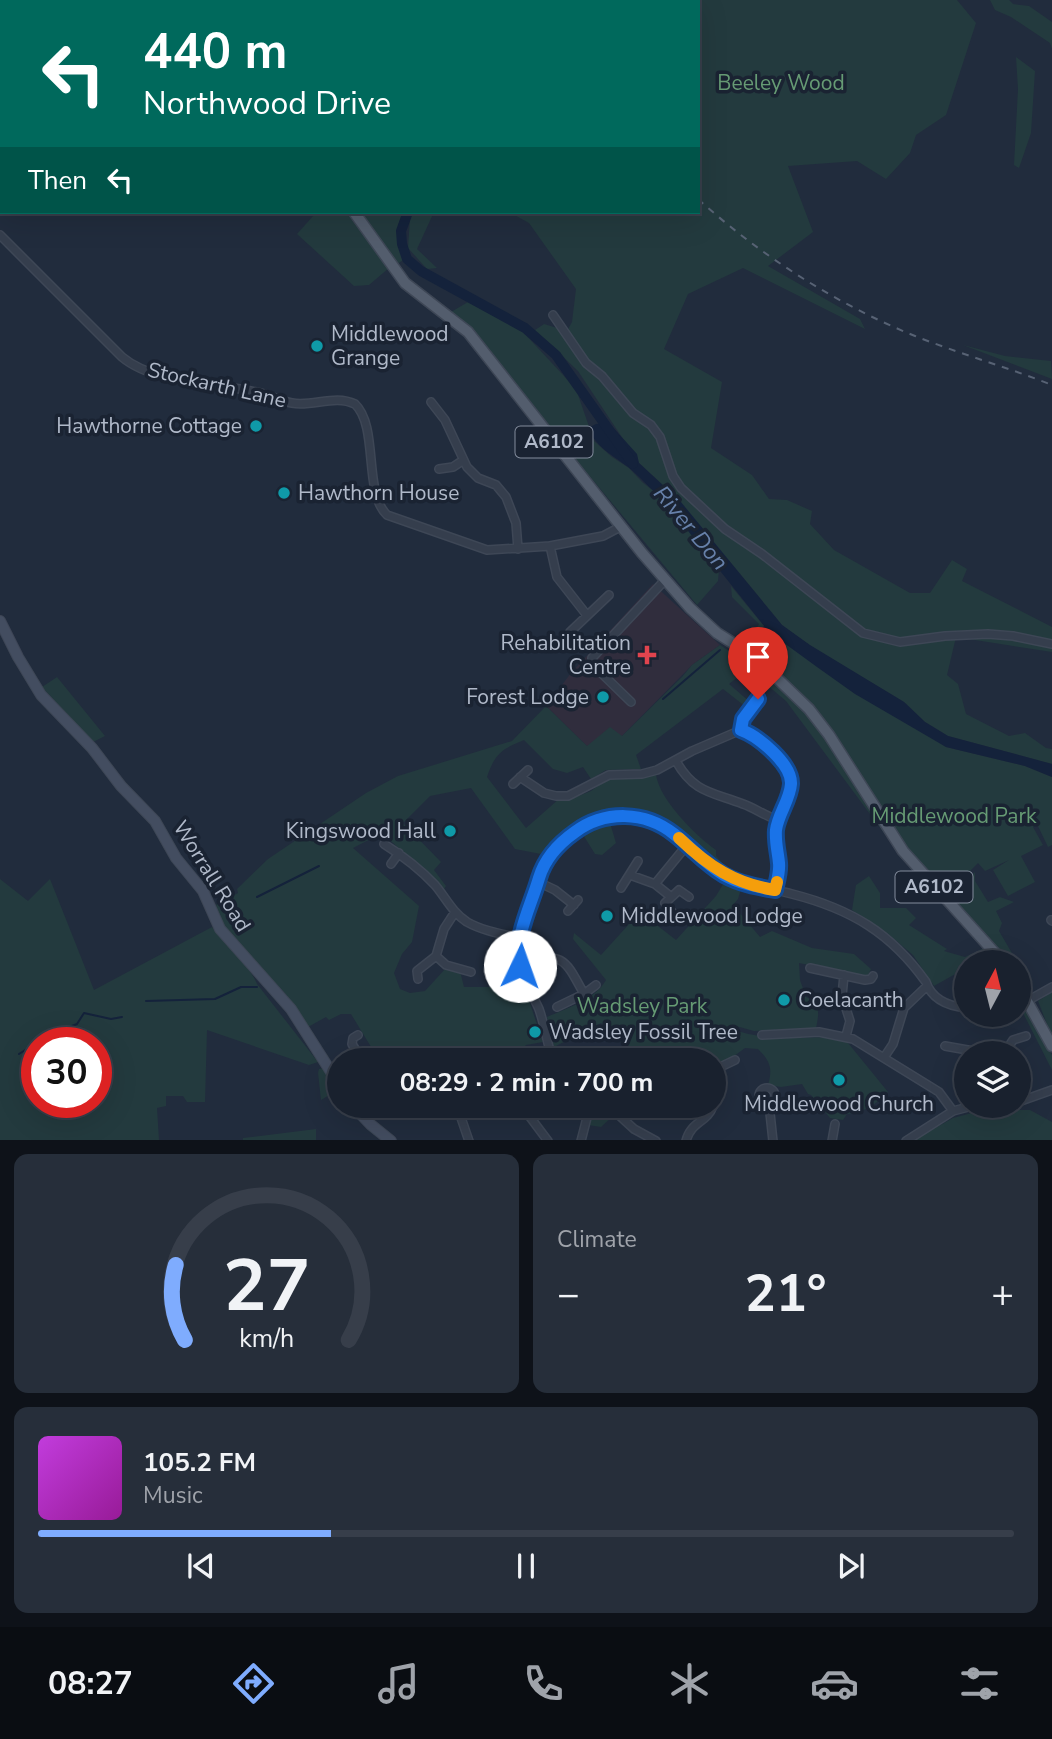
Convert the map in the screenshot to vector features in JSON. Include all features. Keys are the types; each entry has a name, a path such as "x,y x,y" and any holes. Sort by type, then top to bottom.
{"main road":[{"name":"A6102","path":"355,214 405,283 468,332 664,579 703,621 755,657 802,701 829,735 872,806 909,859 992,950"},
{"path":"1031,1007 1052,1046"}],"street":[{"name":"Stockarth Lane","path":"0,235 122,357 137,367 166,376 256,392 293,404 340,400 355,404 366,424 379,503 383,512 479,548 550,546 603,536 622,526"},
{"path":"552,316 586,362 603,376 634,413 651,425 660,437 673,476 681,488 725,529 762,554 855,627 876,637 900,642 988,634 1052,644"},
{"path":"431,402 445,421 463,461 478,478 495,485 506,497 516,523 518,549"},
{"path":"439,469 453,467 463,461"},
{"path":"550,546 557,577 586,614"},
{"path":"631,702 594,666 592,658 664,579"},
{"path":"570,632 609,595"},
{"name":"Worrall Road","path":"0,621 41,695 92,748 121,786 155,821 176,858 203,891 220,929 291,1009 327,1066"},
{"path":"741,730 743,719 759,695"},
{"path":"520,777 535,789 550,796 562,796 577,792 609,775 642,774 657,770 692,751 741,730 763,744 789,774 790,788 778,820 775,844 779,865 775,890"},
{"path":"676,761 686,776 706,792 747,805 778,820"},
{"path":"513,783 528,769"},
{"path":"550,1048 541,1015 522,973 519,960 520,938 545,862 565,840 585,826 606,818 622,816 648,820 666,828 727,877 829,905 866,923 903,952 926,982 926,986 946,1005 954,1007"},
{"path":"384,844 399,853 437,888 455,912 472,925 520,938"},
{"path":"655,884 687,845"},
{"path":"391,864 399,853"},
{"path":"621,888 638,861"},
{"path":"630,875 655,884 670,896"},
{"path":"538,882 555,890 573,906"},
{"path":"673,914 665,903 670,896 678,890 689,897"},
{"path":"418,979 418,968 436,956 444,929 455,912"},
{"path":"436,956 446,965 471,972"},
{"path":"519,960 541,957 563,960 584,994"},
{"path":"810,968 868,980 873,976"},
{"path":"844,975 842,996 850,1021 846,1036"},
{"path":"556,1007 584,994 596,985"},
{"path":"885,1056 893,1044 904,1008 926,986"},
{"path":"1031,998 1052,987"},
{"path":"762,1035 819,1032 846,1036 885,1056 939,1092 953,1111 905,1140"},
{"path":"354,1048 353,1038 358,1035"},
{"path":"1012,1041 1026,1036"},
{"path":"945,1046 954,1048"},
{"path":"726,1064 735,1060"},
{"path":"1031,1097 1052,1090"},
{"path":"769,1104 773,1140"},
{"path":"364,1118 391,1140"},
{"path":"462,1118 469,1140"},
{"path":"531,1118 548,1140"},
{"path":"581,1140 587,1118"},
{"path":"621,1118 639,1137 656,1140"},
{"path":"686,1140 691,1129 706,1118"},
{"path":"832,1140 835,1124"}],"shaded area":[{"name":"Rehabilitation Centre","path":"653,584 720,645 692,665 622,736 587,746 546,706 571,673"}],"green space":[{"name":"Beeley Wood","path":"700,0 957,0 976,23 946,115 916,135 910,153 886,179 857,161 788,166 813,232 768,266 860,319 865,329 743,268 688,294 664,349 722,382 711,448 752,475 769,499 787,500 812,511 810,524 834,550 910,593 930,593 952,560 967,569 962,581 1052,627 1052,652 956,637 947,675 958,684 966,714 1009,736 1025,733 1046,748 1052,749 1052,764 948,736 925,722 904,702 810,646 782,625 680,501 639,463 578,371 535,330 544,324 567,331 572,322 576,289 529,223 513,214 700,214"},
{"path":"990,0 1009,0 1013,4 1029,6 1052,22 1052,49 1050,43 1011,17 995,10"},
{"path":"1016,57 1035,71 1031,133 1019,168 1014,165 1018,89"},
{"path":"350,214 389,268 369,285 354,286 297,234 314,215"},
{"path":"359,214 402,214 398,236 403,260 396,265"},
{"path":"413,214 433,214 417,249 437,268 427,269 408,248"},
{"path":"468,302 523,332 576,389 594,441 661,497 719,569 718,581 697,605 577,461 475,331 451,312"},
{"path":"963,345 1005,356 1051,361 1052,379"},
{"name":"Middlewood Park","path":"731,586 769,632 946,747 1025,766 1052,777 1052,845 1048,847 1037,824 1033,827 1043,845 1021,856 1035,882 1008,896 993,870 1009,860 985,871 978,863 958,883 961,887 975,872 975,881 988,902 1000,897 1014,902 996,911 1002,923 999,931 1010,950 997,950 907,851 825,723 748,649 760,641 753,635 759,624 732,597"},
{"path":"720,645 756,668 790,695 820,729 893,845 786,701 748,669 729,684 750,702 746,707 723,689 636,755 641,769 606,770 591,779 583,767 567,773 553,769 524,740 500,753 487,777 526,828 559,799 576,797 591,791 607,779 656,775 671,806 716,850 716,856 726,870 672,828 658,820 627,812 607,813 616,843 602,855 595,854 577,825 541,854 515,849 471,788 430,796 403,823 441,862 434,870 446,886 444,889 382,833 353,848 419,906 412,942 402,954 394,973 400,989 410,993 425,991 446,968 460,971 464,987 497,987 523,983 543,1042 523,1048 372,1048 351,1014 341,1014 329,1020 326,1017 308,1027 286,995 226,930 216,905 238,893 237,889 268,859 366,793 398,776 512,741 546,706 587,746 610,727 622,736 692,665"},
{"path":"57,677 105,736 93,742 42,687"},
{"path":"869,876 880,893 880,908 906,908 916,918 909,925 947,949 944,951 954,954 954,975 934,986 913,955 887,933 852,910 856,885"},
{"path":"0,879 28,901 50,879 94,990 212,927 249,970 318,1062 309,1065 207,1030 205,1102 187,1102 183,1096 166,1096 166,1106 157,1108 159,1140 0,1140"},
{"name":"Wadsley Park","path":"725,881 741,889 733,905 760,937 772,931 812,948 854,954 871,969 867,977 799,963 800,980 806,997 817,1006 816,1028 754,1031 736,1026 731,1029 758,1036 844,1038 888,1092 874,1104 859,1112 847,1114 843,1120 830,1118 802,1084 781,1087 768,1085 769,1065 758,1049 745,1048 726,1061 726,1048 627,1048 601,1023 554,1047 547,1017 588,998 606,980 573,939 574,933 601,955 640,912 676,940 716,896"},
{"path":"1052,992 1052,1037 1038,1001"},
{"path":"1031,1018 1052,1055 1052,1070 1030,1027"},
{"path":"324,1068 327,1074 327,1096 321,1100 318,1073 319,1069"},
{"path":"1031,1111 1052,1122 1052,1140 914,1140 953,1118 1031,1118"},
{"path":"590,1118 611,1118 601,1127 588,1125"},
{"path":"316,1129 316,1140 243,1140 243,1138"}],"water":[{"path":"609,423 637,454 639,463 680,501 782,625 904,702 925,722 948,736 1052,764 1052,777 1025,766 946,747 855,694 769,632 661,497 600,446 588,428"}],"waterway":[{"name":"River Don","path":"407,214 401,231 407,259 421,271 525,328 556,355 633,464"},
{"path":"755,634 766,626"},
{"path":"663,699 720,650"},
{"path":"257,897 319,866"},
{"path":"146,1001 215,999 241,987 257,987"},
{"path":"19,1054 49,1035 77,1024 84,1013 111,1019 122,1017"}],"railway":[{"path":"700,201 747,240 828,294 915,336 1052,385"}],"slow traffic":[{"path":"679,838 727,877 775,890 777,882"}],"place":[{"name":"Middlewood Grange","path":"317,346"},
{"name":"Hawthorne Cottage","path":"256,426"},
{"name":"Hawthorn House","path":"284,493"},
{"name":"Rehabilitation Centre","path":"647,655"},
{"name":"Forest Lodge","path":"603,697"},
{"name":"Kingswood Hall","path":"450,831"},
{"name":"Middlewood Lodge","path":"607,916"},
{"name":"Coelacanth","path":"784,1000"},
{"name":"Wadsley Fossil Tree","path":"535,1032"},
{"name":"Middlewood Church","path":"839,1080"}],"route":[{"path":"520,966 520,938 545,862 565,840 595,821 613,816 648,820 680,838 727,877 775,890 779,873 776,830 791,783 787,769 776,756 754,736 741,730 743,719 758,699"}]}
